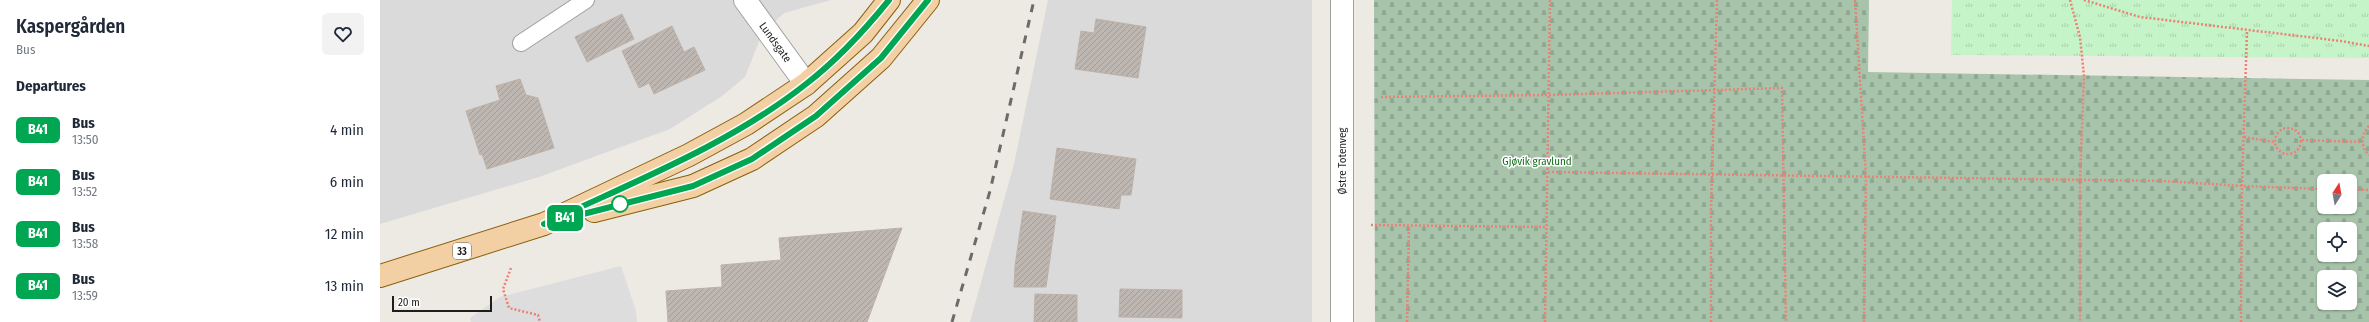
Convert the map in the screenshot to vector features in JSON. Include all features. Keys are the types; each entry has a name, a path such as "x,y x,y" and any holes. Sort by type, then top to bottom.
{"main road":[{"name":"33","path":"544,224 689,155 746,124 806,84 863,33 889,0"},
{"name":"33","path":"380,276 544,224 693,186 752,159 816,116 881,58 928,0"}],"street":[{"name":"Østre Totenveg","path":"1342,0 1342,322"},
{"name":"Lundsgate","path":"746,1 806,84"}],"lane":[{"path":"521,42 586,0"}],"path":[{"path":"1546,322 1550,0"},
{"path":"1711,322 1712,174 1717,0"},
{"path":"1854,0 1866,176 1864,322"},
{"path":"2070,0 2080,37 2084,76 2080,180 2080,322"},
{"path":"2084,0 2140,17 2369,46"},
{"path":"2241,322 2242,186 2247,31"},
{"path":"1381,97 1549,95 1782,88 1786,322"},
{"path":"2369,126 2365,130 2362,142 2369,155"},
{"path":"2287,128 2297,131 2302,140 2299,150 2289,155 2279,152 2274,142 2278,132 2287,128"},
{"path":"2244,138 2274,142"},
{"path":"2302,140 2362,142"},
{"path":"1548,172 1712,174 1784,177 1866,176 2164,181 2242,186 2317,188"},
{"path":"2357,189 2369,190"},
{"path":"1364,226 1547,227"},
{"path":"1407,322 1409,226"},
{"path":"511,268 503,289 509,308 538,315 540,322"}],"shaded area":[{"path":"380,0 831,0 784,13 762,34 745,77 722,96 670,129 539,177 380,224"},
{"path":"1048,0 1312,0 1312,322 970,322 1014,164"},
{"path":"621,266 636,311 637,322 471,322 470,318 500,297"}],"green space":[{"name":"Gjøvik gravlund","path":"1374,0 1869,0 1868,72 2369,80 2369,322 1375,322"},
{"path":"1952,0 2369,0 2369,58 1951,55"}],"building":[{"path":"622,14 634,39 587,62 575,37"},
{"path":"1096,19 1146,27 1138,78 1075,69 1081,31 1094,33"},
{"path":"672,26 684,52 694,47 705,70 654,94 649,83 639,88 622,51"},
{"path":"520,79 526,95 538,98 554,148 487,169 482,154 480,155 466,111 500,100 496,86"},
{"path":"1057,148 1136,159 1131,195 1121,195 1119,209 1050,199"},
{"path":"1023,211 1056,216 1046,287 1014,287 1015,266"},
{"path":"902,228 867,322 668,322 666,291 722,287 721,265 781,260 779,238"},
{"path":"1120,289 1182,290 1182,318 1119,317"},
{"path":"1035,294 1077,295 1077,322 1034,322"}],"railway":[{"path":"952,322 990,191 1034,0"}],"bus line":[{"name":"B41","path":"889,0 863,33 806,84 746,124 689,155 544,224 693,186 752,159 816,116 881,58 928,0"}]}
